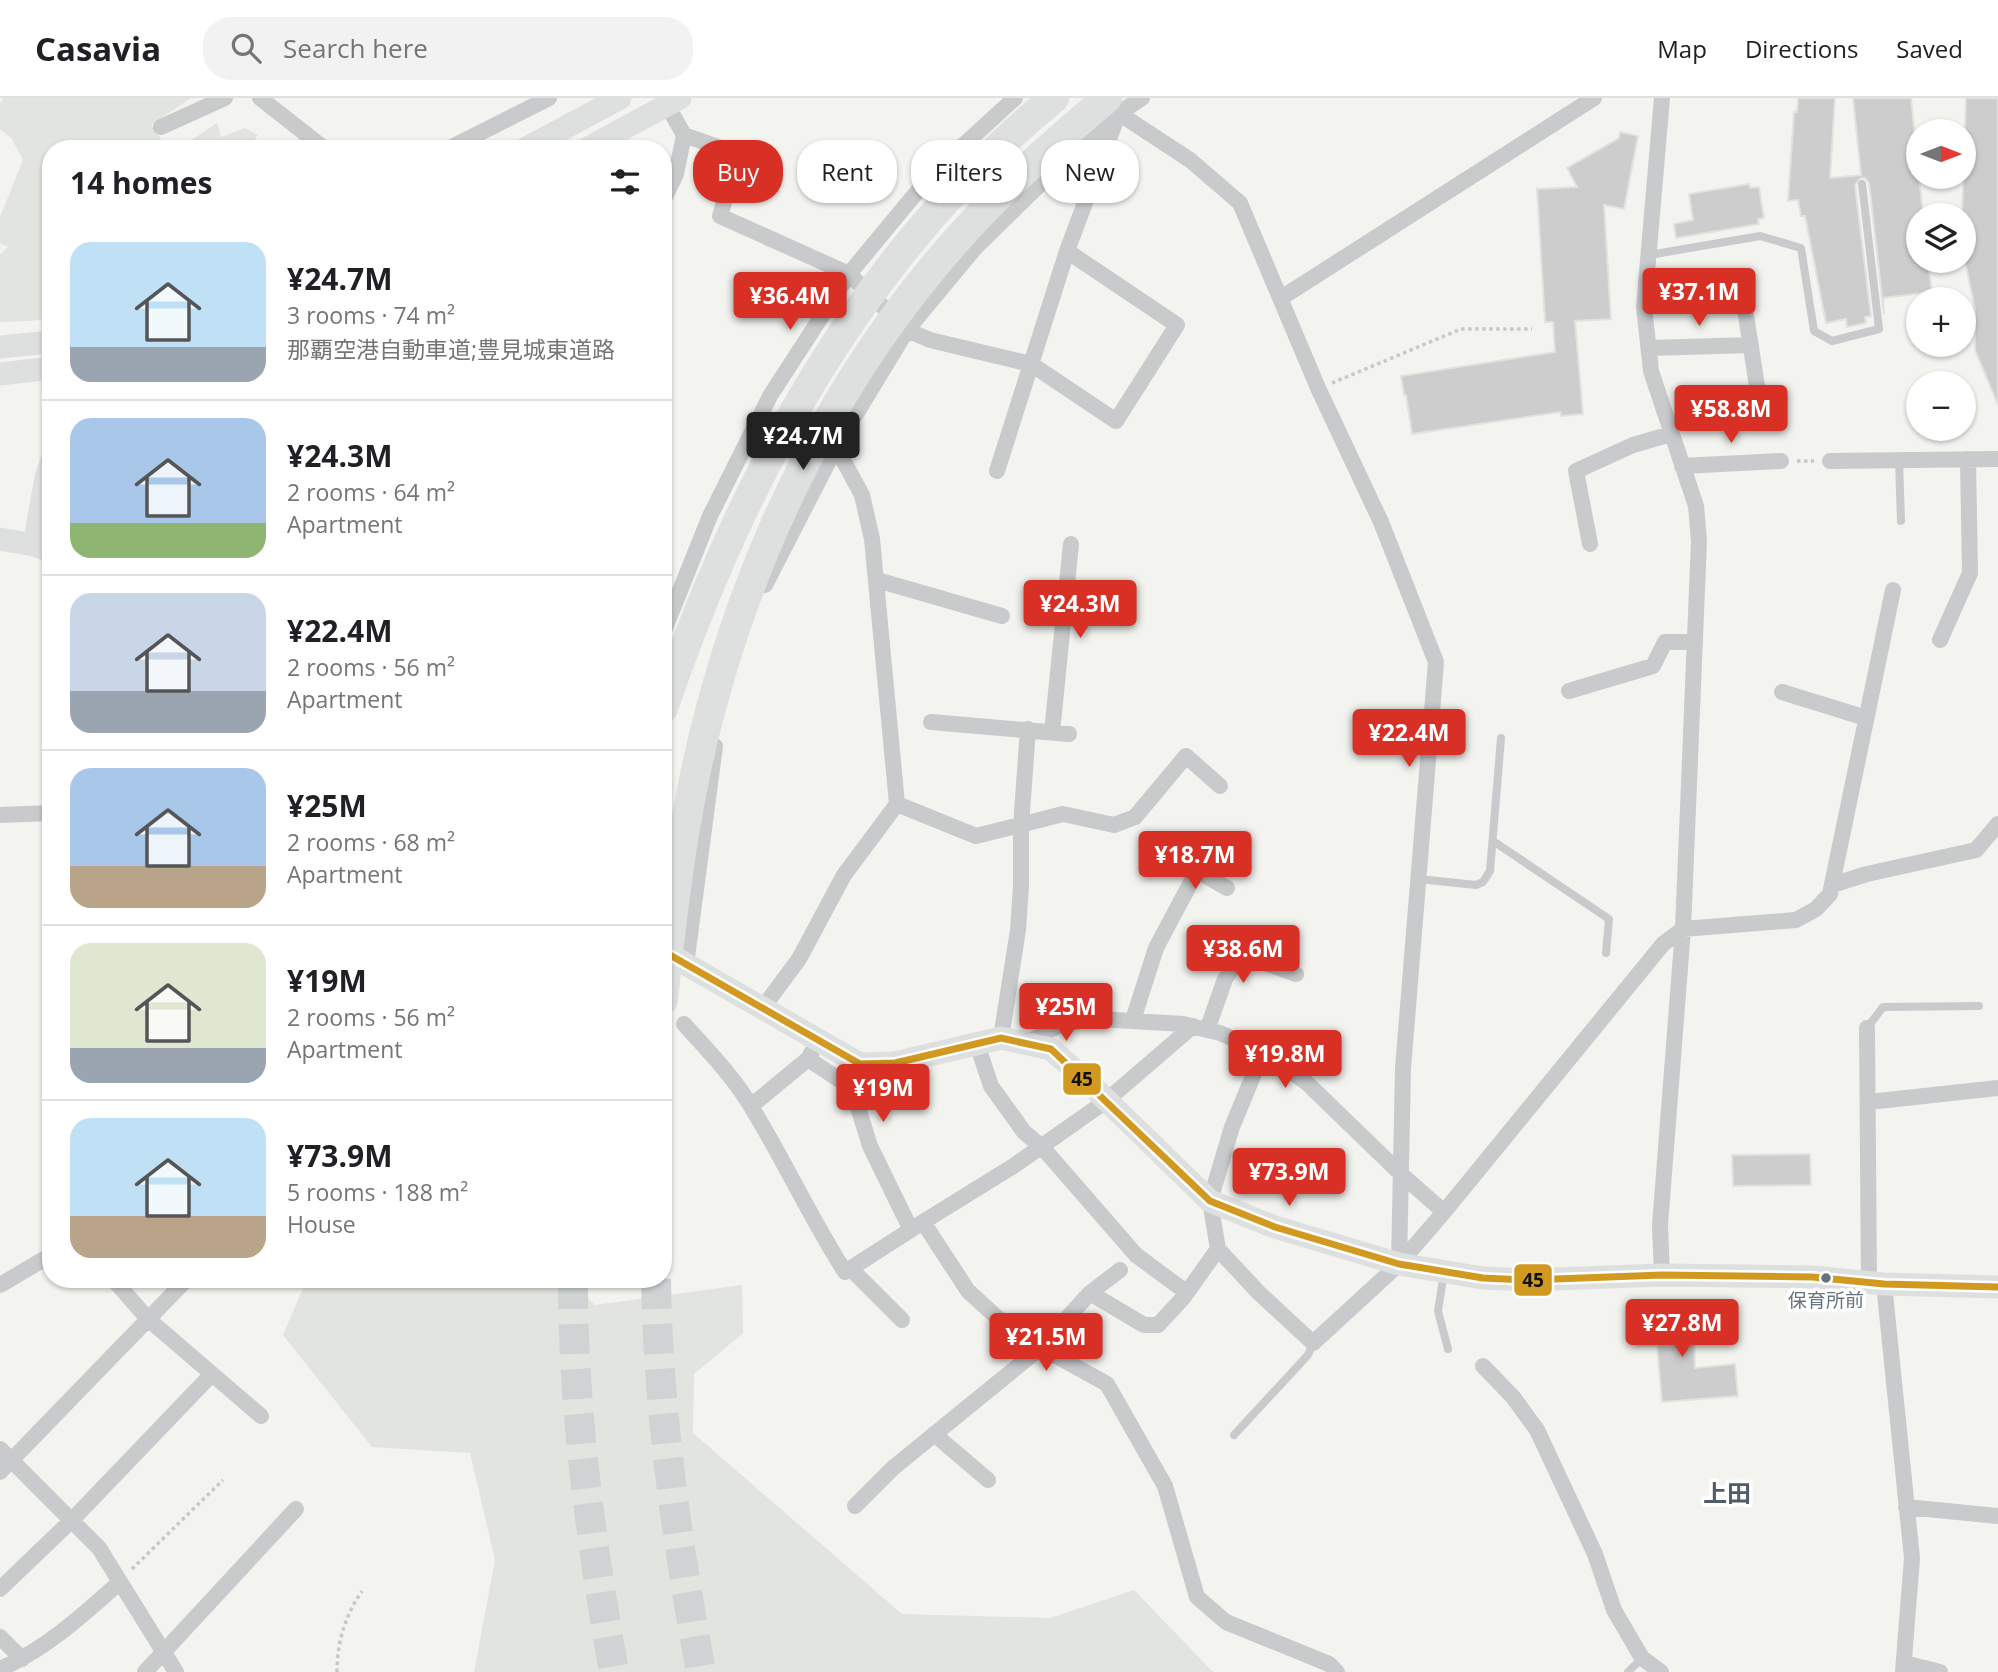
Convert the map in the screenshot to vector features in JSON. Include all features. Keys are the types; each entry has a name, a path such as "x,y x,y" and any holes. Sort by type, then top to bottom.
{"highway":[{"path":"672,683 698,612 732,533 779,436 819,368 859,309 912,240 1003,142 1054,98"},
{"path":"672,961 674,893 710,711 749,587 812,450 863,364 928,274 973,221 1014,179 1113,105"}],"street":[{"path":"161,127 225,98"},
{"path":"260,98 314,140"},
{"path":"467,140 549,98"},
{"path":"542,140 620,98"},
{"path":"672,611 710,516 770,396 849,274 931,175 1015,98"},
{"path":"1094,98 1113,105 1190,160 1240,203 1318,388 1381,522 1436,662 1404,1068 1399,1264"},
{"path":"1142,98 1113,105 1073,152 975,248 907,330 836,447 748,617 728,672 672,961 762,1009 814,1050 852,1088 870,1146 917,1226 968,1291 1013,1332 1039,1349 1107,1384 1166,1486 1197,1597 1226,1622 1329,1664 1337,1672"},
{"path":"1281,298 1594,98"},
{"path":"1662,98 1644,307 1651,371 1696,506 1699,541 1684,929 1660,1225 1662,1275"},
{"path":"603,140 673,102 684,135 672,182"},
{"path":"997,471 1113,105"},
{"path":"684,135 738,154 720,216 849,274 907,330 929,340 1031,364 1116,421 1177,325 1067,251"},
{"path":"1742,290 1757,386"},
{"path":"0,347 42,343"},
{"path":"1649,348 1751,345"},
{"path":"0,374 42,369"},
{"path":"1590,544 1576,471 1633,445 1671,434"},
{"path":"762,1009 799,959 844,875 897,804 872,539 862,495 836,447"},
{"path":"1940,640 1970,573 1968,459"},
{"path":"1830,461 1998,459"},
{"path":"1682,466 1781,461"},
{"path":"0,539 42,548"},
{"path":"1052,732 1072,544"},
{"path":"877,580 1002,616"},
{"path":"1263,1052 1232,1127 1210,1201 1218,1249 1259,1293 1313,1343 1399,1264 1662,944 1684,929 1796,920 1816,909 1830,894 1893,590"},
{"path":"1569,691 1653,666 1665,642 1695,642"},
{"path":"1782,692 1866,718"},
{"path":"931,722 1069,734"},
{"path":"1001,1038 1018,930 1021,825 1028,729"},
{"path":"897,804 976,835 1063,814 1114,825 1135,817 1186,756 1220,786"},
{"path":"0,815 42,813"},
{"path":"1832,885 1867,874 1976,850 1998,824"},
{"path":"1182,862 1227,888"},
{"path":"1133,1020 1157,948 1197,871"},
{"path":"684,1024 726,1072 751,1106 817,1228 845,1272 1042,1146 1106,1101 1200,1028 1224,979 1242,955 1296,974"},
{"path":"1027,1043 1063,1023 1098,1020 1133,1020 1220,1033 1263,1052 1307,1083 1444,1212"},
{"path":"1867,1028 1877,1283 1912,1558 1904,1667 1941,1672"},
{"path":"814,1050 860,1064 895,1063 1001,1038 1051,1049 1091,1084 1210,1201 1275,1227 1399,1264 1483,1278 1528,1280 1662,1275 1812,1277 1877,1283 1998,1287"},
{"path":"977,1044 991,1086 1024,1132 1042,1146 1136,1255 1186,1292"},
{"path":"751,1106 814,1050"},
{"path":"1869,1102 1998,1088"},
{"path":"1090,1293 1144,1325 1158,1325 1218,1249"},
{"path":"0,1285 42,1260"},
{"path":"851,1269 902,1320"},
{"path":"855,1506 892,1468 1039,1349 1090,1293 1120,1270"},
{"path":"121,1288 148,1318 261,1416"},
{"path":"0,1472 6,1454 178,1288"},
{"path":"1483,1366 1513,1397 1537,1430 1595,1554 1614,1610 1642,1658 1661,1672"},
{"path":"0,1590 72,1520 212,1374"},
{"path":"934,1434 988,1480"},
{"path":"6,1454 99,1548 176,1672"},
{"path":"1906,1507 1998,1516"},
{"path":"145,1672 296,1509"},
{"path":"0,1669 22,1659 80,1618 120,1582"},
{"path":"0,1637 22,1659"}],"lane":[{"path":"1649,255 1760,236 1801,248 1814,331 1832,341 1879,329 1862,184"},
{"path":"1899,460 1901,521"},
{"path":"1419,879 1476,885 1483,883 1490,871 1501,738"},
{"path":"1493,841 1609,919 1606,953"},
{"path":"1867,1028 1883,1007 1979,1006"},
{"path":"1444,1272 1438,1311 1448,1349"},
{"path":"1234,1435 1308,1355 1313,1343"},
{"path":"1628,1672 1642,1658"}],"path":[{"path":"1318,388 1461,329 1532,329"},
{"path":"1781,461 1830,461"},
{"path":"120,1582 223,1480"},
{"path":"337,1672 337,1652 348,1611 362,1591"}],"shaded area":[{"path":"4,98 191,98 151,125 162,140 42,140 42,319 0,322 0,255 8,247 0,243 0,217 23,160 12,139 0,129 0,103"},
{"path":"217,123 221,137 245,128 258,135 254,140 192,140"},
{"path":"742,1285 743,1333 694,1374 693,1433 902,1614 1050,1618 1134,1590 1213,1672 474,1672 495,1560 470,1453 372,1447 283,1335 303,1288 577,1288 595,1305"}],"building":[{"path":"1798,98 1835,98 1830,178 1861,175 1853,98 1911,98 1913,119 1906,119 1906,189 1920,189 1922,203 1906,203 1906,273 1930,273 1931,287 1906,287 1906,295 1883,298 1884,315 1869,183 1865,178 1861,178 1855,185 1871,316 1865,317 1866,323 1847,327 1846,319 1826,323 1805,216 1801,216 1798,200 1788,201 1794,112 1797,112"},
{"path":"1966,98 1998,98 1998,405 1976,352 1976,287 1970,287 1968,273 1976,273 1976,203 1962,203 1963,189 1976,189 1976,119 1965,119"},
{"path":"1620,132 1638,136 1624,209 1604,205 1611,319 1575,321 1583,414 1561,416 1560,412 1412,434 1401,376 1555,352 1553,322 1545,322 1537,189 1577,187 1567,168 1619,138"},
{"path":"1749,184 1750,188 1759,187 1764,218 1758,219 1759,224 1676,238 1674,224 1693,220 1689,194"},
{"path":"1810,1154 1811,1185 1733,1186 1732,1155"},
{"path":"1630,1314 1694,1314 1695,1368 1735,1364 1738,1396 1662,1402 1657,1346 1637,1346 1637,1329 1630,1329"}],"tunnel":[{"path":"573,1288 576,1378 585,1477 614,1672"},
{"path":"656,1288 660,1378 670,1476 701,1672"}],"transit line":[{"name":"45","path":"672,956 860,1064 895,1063 1001,1038 1051,1049 1210,1201 1275,1227 1399,1264 1483,1278 1528,1280 1662,1275 1812,1277 1884,1284 1998,1287"}],"place":[{"name":"保育所前","path":"1826,1278"}],"district":[{"name":"上田","path":"1727,1492"}]}
